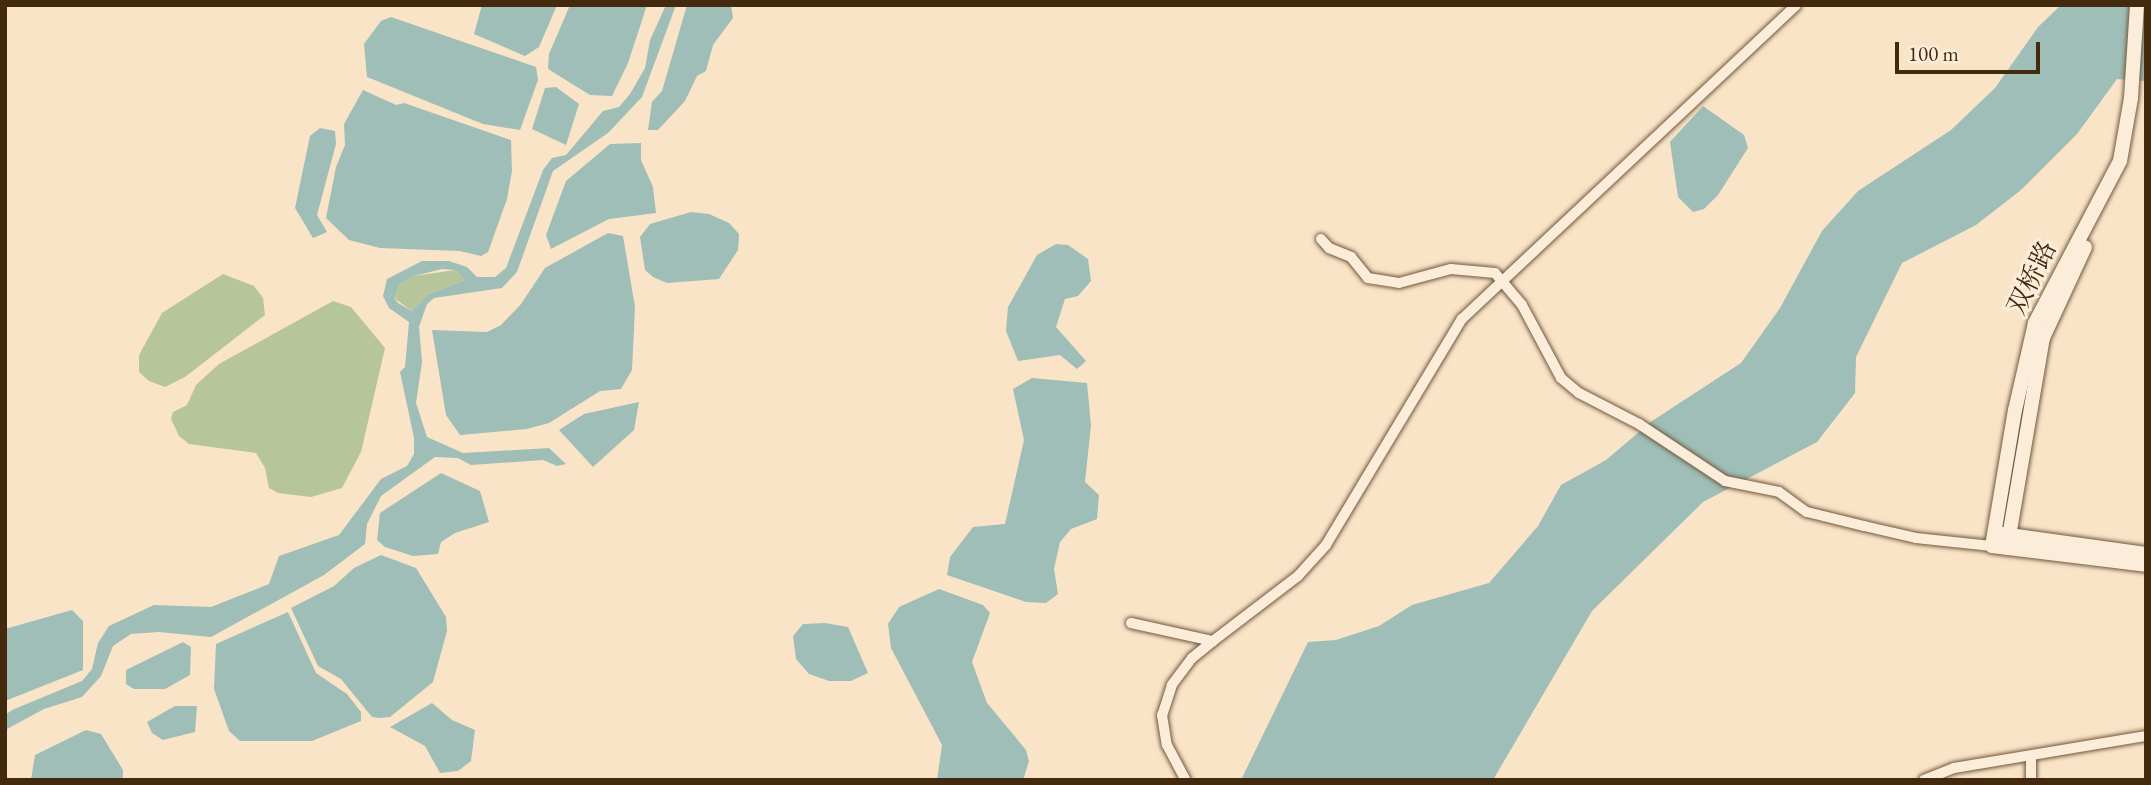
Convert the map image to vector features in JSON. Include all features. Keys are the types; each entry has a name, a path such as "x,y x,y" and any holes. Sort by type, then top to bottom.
{"street":[{"path":"1186,780 1167,746 1162,715 1172,685 1192,658 1298,576 1326,545 1462,319 1796,5"},
{"path":"2137,5 2138,54"},
{"path":"2001,540 2043,338 2128,159 2145,5"},
{"path":"1321,239 1329,248 1351,257 1368,278 1399,283 1451,269 1495,272 1504,279 1561,378 1725,481 1779,492 1807,512 1916,538 2001,540 2146,554"},
{"path":"2001,540 2146,565"},
{"path":"1131,623 1213,641"},
{"path":"1924,780 1954,768 2031,758 2146,736"},
{"path":"2031,758 2031,780"}],"green space":[{"path":"455,270 465,280 427,295 412,311 394,298 399,285 414,276"},
{"path":"223,274 254,286 263,298 265,315 185,377 165,387 149,381 139,372 139,355 162,313"},
{"path":"333,301 351,307 385,348 361,452 342,488 311,497 278,493 269,488 265,468 256,453 189,444 179,436 171,419 173,412 187,405 196,385 219,364"}],"water":[{"path":"482,5 557,5 539,47 525,56 474,34"},
{"path":"570,5 647,5 628,63 612,96 590,95 548,69 549,54"},
{"path":"666,5 676,5 642,97 608,133 553,171 517,272 502,288 434,298 427,304 419,327 422,362 416,403 427,437 463,453 549,448 566,464 557,466 543,460 471,465 458,458 435,457 381,496 367,524 365,544 324,575 211,637 159,632 131,634 113,646 101,676 82,697 44,709 5,730 5,715 12,710 82,681 92,669 98,643 109,626 154,605 211,607 269,584 279,556 339,535 381,479 407,466 414,454 414,438 400,372 405,367 409,322 389,308 383,296 387,279 422,261 449,261 467,267 477,277 495,277 506,268 543,170 552,158 566,155 603,111 619,107 630,94 645,68 650,40","holes":["442,269 455,270 465,280 427,295 412,311 394,298 399,285 414,276"]},
{"path":"687,5 731,5 733,18 713,45 706,71 697,76 685,101 658,130 648,130 652,102 662,91"},
{"path":"2061,5 2146,5 2146,81 2117,79 2077,134 2021,190 1976,225 1902,263 1856,357 1855,393 1817,442 1703,502 1592,611 1493,780 1241,780 1308,642 1336,640 1379,626 1412,605 1489,583 1538,526 1561,485 1606,460 1652,421 1741,363 1780,308 1822,231 1858,191 1951,130 1995,88 2038,27"},
{"path":"391,17 536,67 538,80 520,130 483,124 367,77 364,44 381,21"},
{"path":"556,87 579,104 566,145 532,129 545,88"},
{"path":"363,90 396,105 404,103 511,140 512,171 507,199 488,252 481,256 460,251 380,248 349,240 326,218 336,167 345,145 344,124"},
{"path":"1703,106 1744,135 1748,148 1718,195 1704,209 1693,212 1678,197 1670,142"},
{"path":"320,128 335,131 336,144 317,215 327,232 313,238 295,208 310,136"},
{"path":"641,143 641,160 653,187 656,213 609,219 551,249 546,235 566,181 610,144"},
{"path":"691,212 709,214 729,223 739,234 738,250 719,279 667,283 653,277 645,270 640,237 650,224"},
{"path":"608,233 623,236 635,307 632,370 621,389 600,391 549,423 527,429 460,435 446,415 432,330 487,332 501,325 521,304 545,268"},
{"path":"1056,244 1068,245 1088,259 1091,281 1078,296 1065,299 1056,327 1086,361 1077,369 1060,355 1018,361 1006,331 1008,307 1037,255"},
{"path":"1032,378 1087,383 1091,425 1085,482 1099,495 1097,519 1071,529 1060,542 1054,569 1058,594 1046,603 1026,602 947,575 950,557 973,527 1005,524 1024,440 1013,389"},
{"path":"639,402 634,430 593,467 559,430 584,414"},
{"path":"441,473 480,491 489,522 455,533 441,542 438,554 413,556 385,547 377,540 380,513"},
{"path":"381,555 416,568 446,617 447,631 433,682 390,717 379,718 372,717 341,679 318,666 291,608 334,586 354,568"},
{"path":"939,589 983,605 990,613 972,662 987,703 1026,750 1029,761 1023,780 937,780 942,745 891,648 888,624 899,607"},
{"path":"72,610 83,621 83,670 5,701 5,629"},
{"path":"288,612 316,673 347,694 361,712 361,721 312,741 240,741 229,731 214,689 216,644"},
{"path":"825,623 848,627 868,673 851,681 829,681 809,674 796,659 793,636 803,624"},
{"path":"183,642 191,647 190,675 165,689 134,689 126,684 126,670"},
{"path":"432,703 452,720 475,730 471,761 458,771 440,773 425,746 390,727"},
{"path":"175,706 197,706 195,732 163,740 152,733 147,722"},
{"path":"86,730 101,734 123,770 123,780 31,780 35,755"}]}
